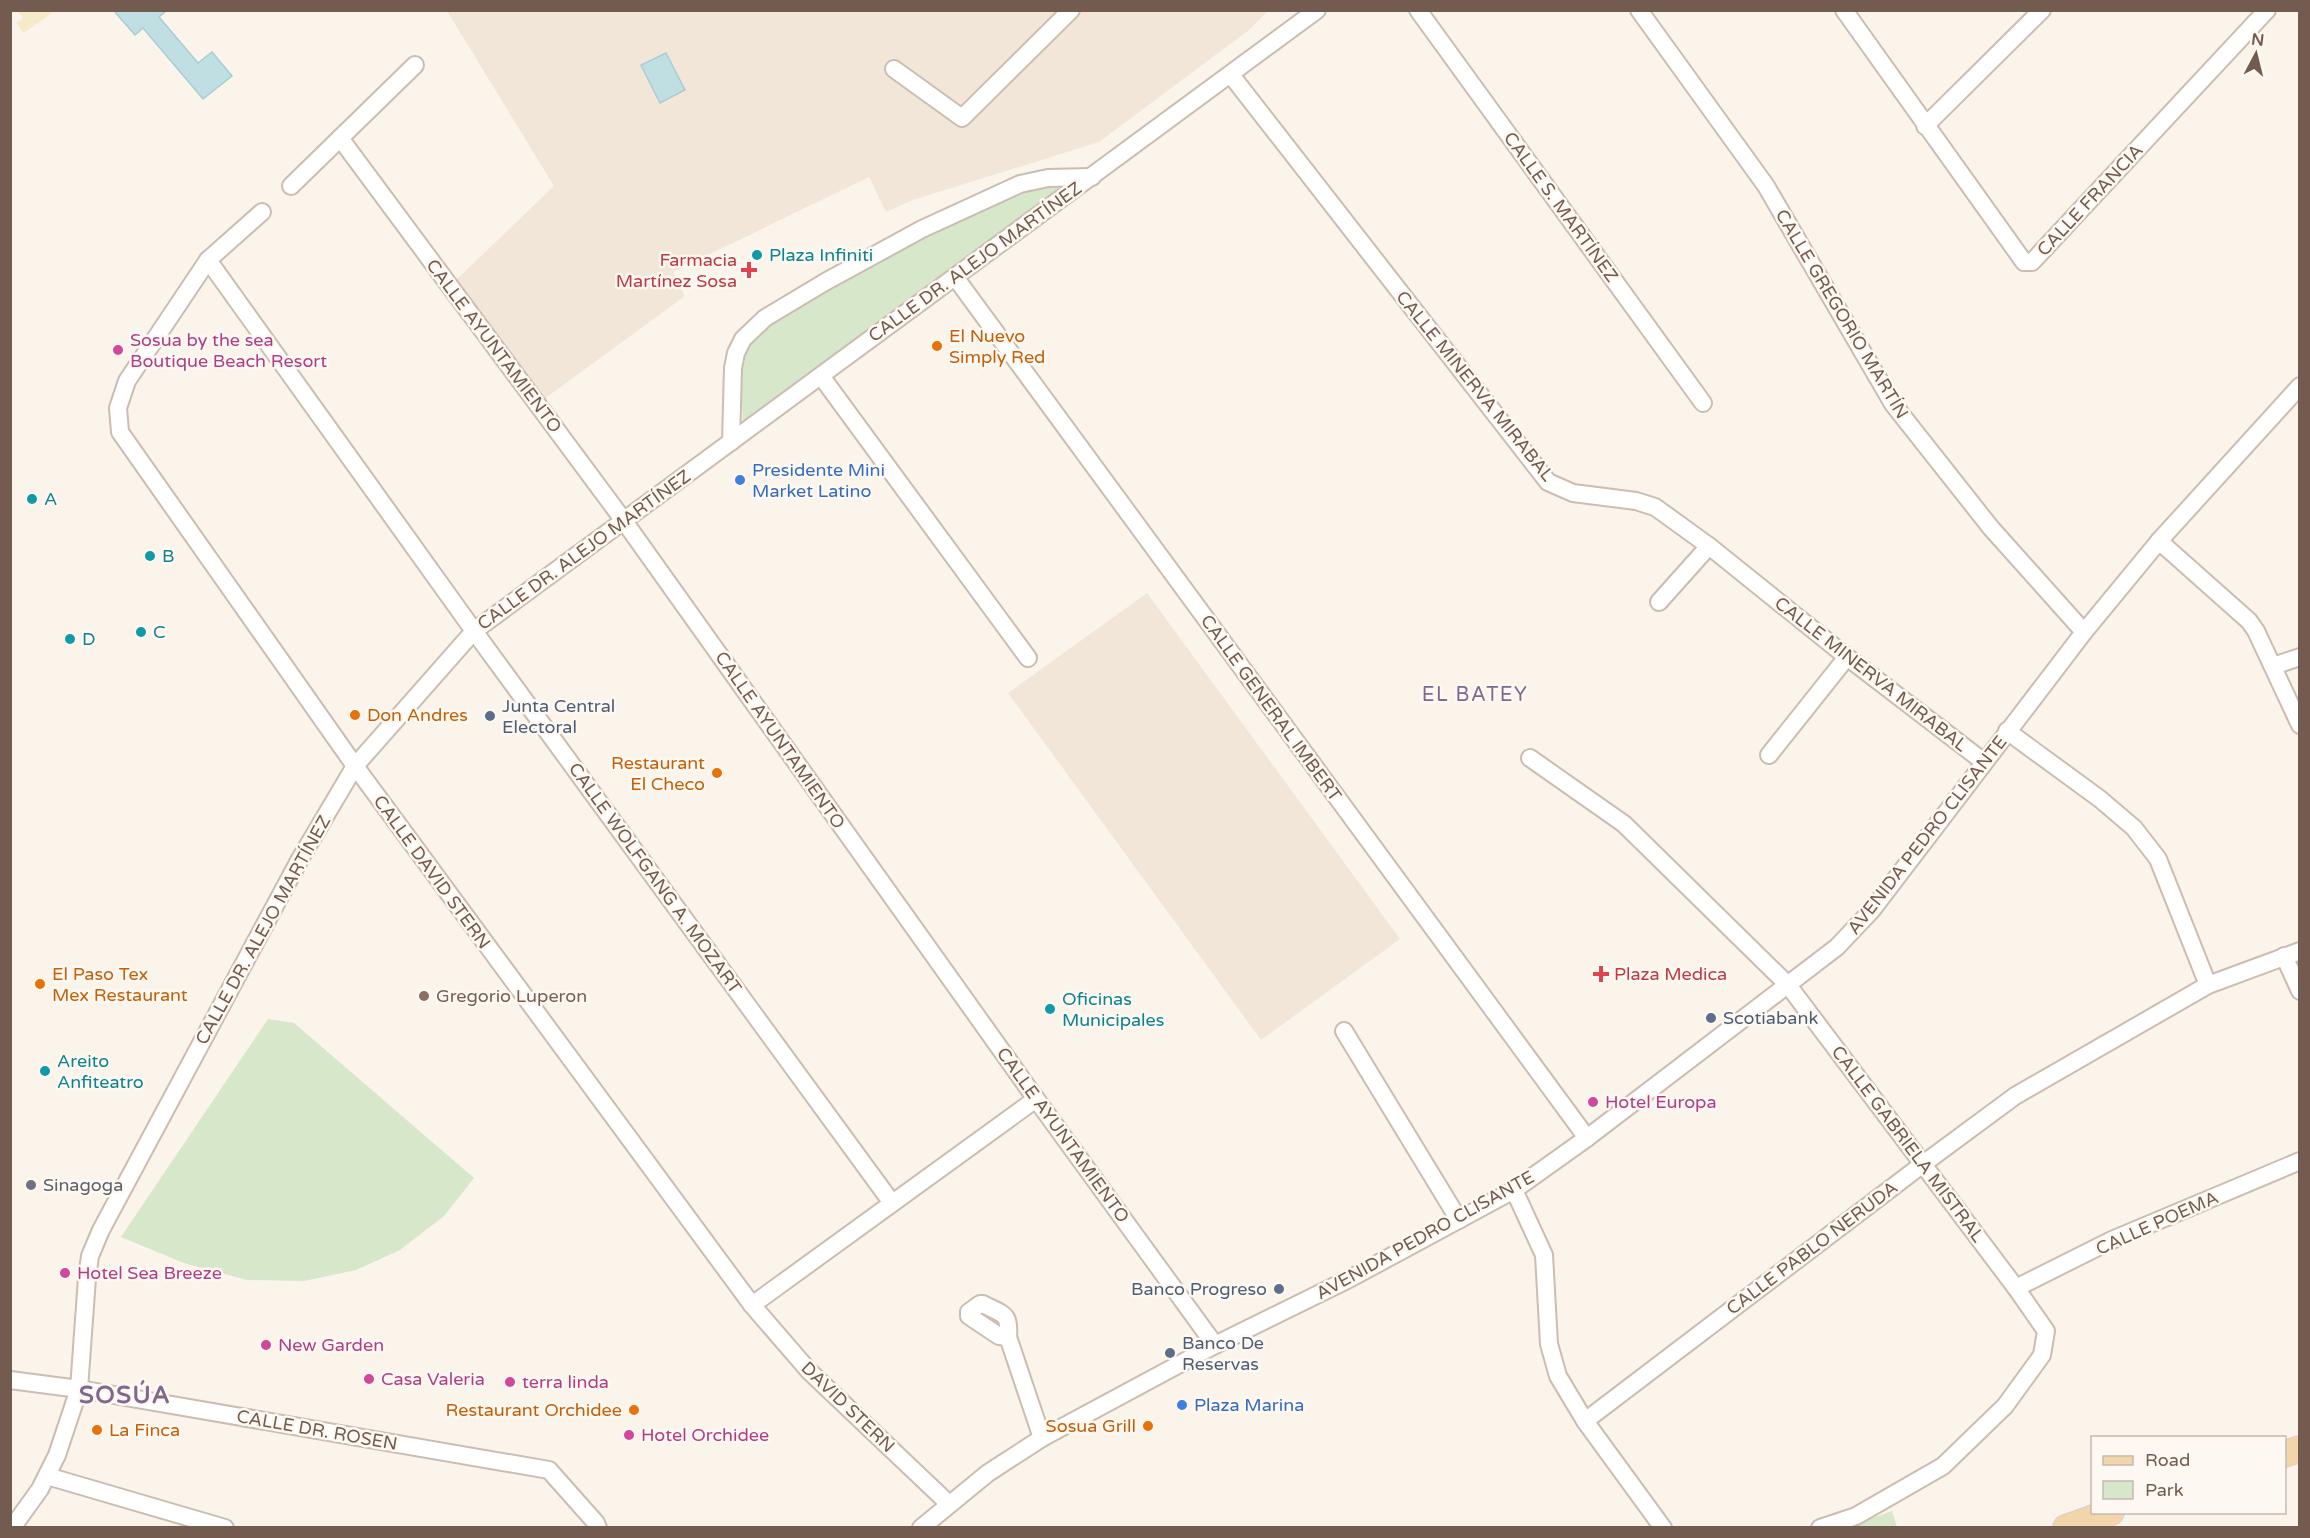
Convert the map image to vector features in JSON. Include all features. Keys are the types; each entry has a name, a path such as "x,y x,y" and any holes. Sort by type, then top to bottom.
{"main road":[{"path":"2066,1527 2105,1514"}],"street":[{"path":"894,69 962,118 1071,10"},
{"name":"CALLE DR. ALEJO MARTÍNEZ","path":"12,1527 47,1476 61,1446 79,1389 90,1256 101,1230 300,859 355,766 474,631 1317,10"},
{"name":"CALLE S. MARTÍNEZ","path":"1418,10 1703,403"},
{"name":"CALLE GREGORIO MARTÍN","path":"1639,10 1766,186 1893,404 1991,528 2084,632"},
{"name":"CALLE FRANCIA","path":"1844,10 2024,262 2032,262 2267,10"},
{"path":"1926,126 2042,10"},
{"path":"291,186 414,65"},
{"name":"CALLE MINERVA MIRABAL","path":"1231,75 1548,482 1573,493 1645,503 1655,507 1709,546 1847,657 1984,762"},
{"name":"CALLE AYUNTAMIENTO","path":"340,138 624,521 1036,1099 1215,1345"},
{"path":"731,442 733,369 736,352 743,339 765,318 929,225 1020,184 1048,178 1092,177"},
{"path":"208,260 262,212"},
{"name":"CALLE DAVID STERN","path":"208,260 127,381 118,408 120,432 355,766 752,1305"},
{"name":"CALLE WOLFGANG A. MOZART","path":"208,260 474,631 892,1203"},
{"name":"CALLE GENERAL IMBERT","path":"955,278 1587,1138"},
{"path":"821,376 1028,658"},
{"name":"AVENIDA PEDRO CLISANTE","path":"921,1527 988,1473 1042,1438 1215,1345 1349,1279 1514,1190 1587,1138 1837,947 1872,910 2084,632 2159,541 2300,386"},
{"path":"2159,541 2249,621 2300,725"},
{"path":"1659,602 1709,546"},
{"path":"1769,755 1847,657"},
{"path":"2273,666 2300,657"},
{"path":"2007,731 2100,799 2134,828 2158,859 2208,985"},
{"name":"CALLE GABRIELA MISTRAL","path":"1530,758 1624,824 1788,985 2046,1331 2042,1354 2005,1406 1942,1466 1856,1516 1820,1527"},
{"path":"2292,953 2300,991"},
{"name":"CALLE PABLO NERUDA","path":"1585,1421 2015,1096 2208,985 2292,953"},
{"path":"1344,1030 1459,1220"},
{"path":"752,1305 1036,1099"},
{"name":"CALLE POEMA","path":"2016,1288 2112,1240 2300,1161"},
{"path":"1514,1190 1544,1255 1549,1344 1558,1376 1585,1421 1663,1527"},
{"name":"DAVID STERN","path":"752,1305 809,1371 949,1504"},
{"path":"1008,1337 1042,1438"},
{"name":"CALLE DR. ROSEN","path":"10,1380 79,1389 549,1470 598,1527"},
{"path":"47,1476 225,1527"}],"shaded area":[{"path":"447,11 1268,11 1249,30 1099,142 913,200 886,212 869,177 673,272 685,296 540,402 454,282 554,186"},
{"path":"1147,593 1400,939 1261,1040 1008,693"}],"green space":[{"path":"1077,184 743,427 741,376 748,345 771,323 893,252 1020,187"},
{"path":"268,1019 294,1023 474,1178 444,1216 400,1250 356,1270 304,1281 247,1280 184,1263 121,1237"},
{"path":"1892,1511 1897,1527 1845,1528"}],"sand":[{"path":"17,11 55,11 24,33 16,23 23,18"}],"water":[{"path":"114,11 166,11 159,17 198,63 212,52 232,76 203,99 143,28 135,35"},
{"path":"666,53 685,90 660,103 641,65"}],"place":[{"name":"Plaza Infiniti","path":"757,255"},
{"name":"Farmacia Martínez Sosa","path":"749,270"},
{"name":"El Nuevo Simply Red","path":"937,346"},
{"name":"Sosua by the sea Boutique Beach Resort","path":"118,350"},
{"name":"Presidente Mini Market Latino","path":"740,480"},
{"name":"A","path":"32,499"},
{"name":"B","path":"150,556"},
{"name":"C","path":"141,632"},
{"name":"D","path":"70,639"},
{"name":"Don Andres","path":"355,715"},
{"name":"Junta Central Electoral","path":"490,716"},
{"name":"Restaurant El Checo","path":"717,773"},
{"name":"Plaza Medica","path":"1601,974"},
{"name":"El Paso Tex Mex Restaurant","path":"40,984"},
{"name":"Gregorio Luperon","path":"424,996"},
{"name":"Oficinas Municipales","path":"1050,1009"},
{"name":"Scotiabank","path":"1711,1018"},
{"name":"Areito Anfiteatro","path":"45,1071"},
{"name":"Hotel Europa","path":"1593,1102"},
{"name":"Sinagoga","path":"31,1185"},
{"name":"Hotel Sea Breeze","path":"65,1273"},
{"name":"Banco Progreso","path":"1279,1289"},
{"name":"New Garden","path":"266,1345"},
{"name":"Banco De Reservas","path":"1170,1353"},
{"name":"Casa Valeria","path":"369,1379"},
{"name":"terra linda","path":"510,1382"},
{"name":"Plaza Marina","path":"1182,1405"},
{"name":"Restaurant Orchidee","path":"634,1410"},
{"name":"Sosua Grill","path":"1148,1426"},
{"name":"La Finca","path":"97,1430"},
{"name":"Hotel Orchidee","path":"629,1435"}],"district":[{"name":"EL BATEY","path":"1475,694"},
{"name":"SOSÚA","path":"125,1395"}]}
